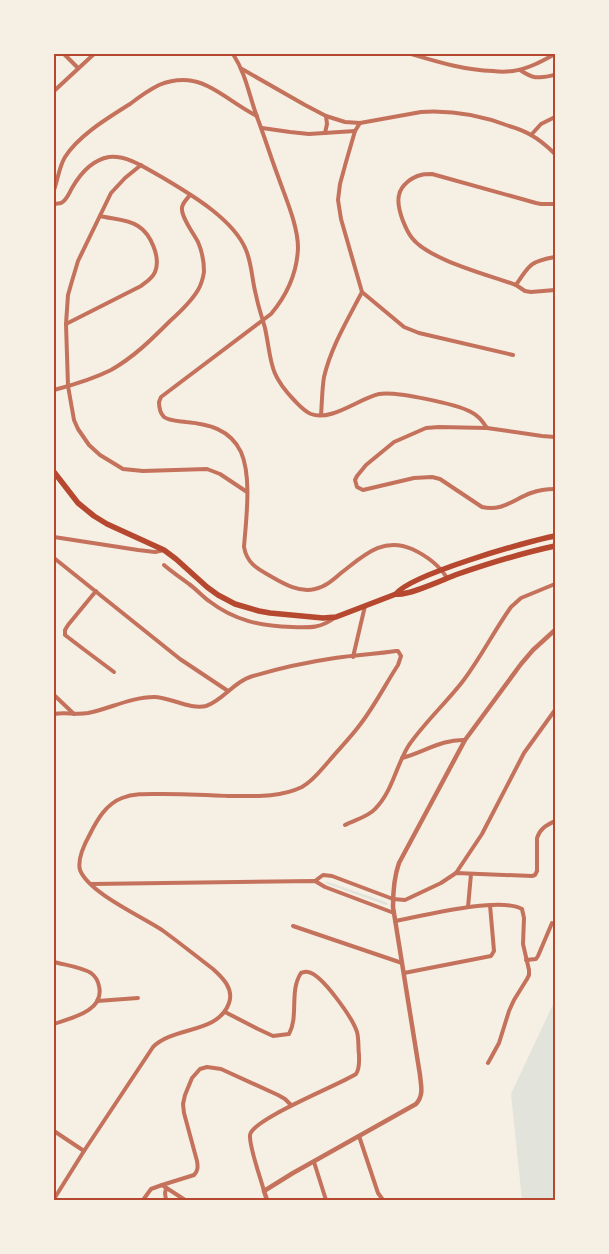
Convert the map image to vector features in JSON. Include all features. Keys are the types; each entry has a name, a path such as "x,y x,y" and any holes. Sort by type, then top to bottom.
{"main road":[{"path":"54,472 78,503 94,516 107,524 164,550 218,595 235,604 259,612 323,618 336,617 396,594 401,595 502,560 555,546"},
{"path":"396,594 407,585 442,570 514,546 555,536"}],"street":[{"path":"64,54 78,68"},
{"path":"54,91 94,54"},
{"path":"232,54 242,68 288,205 298,247 297,261 283,298 271,314 162,397 159,402 161,412 164,417 172,420 212,426 225,433 240,450 247,472 244,547 246,556 256,568 289,586 303,590 313,590 328,584 371,551 389,544 406,547 428,557 442,570 447,578"},
{"path":"410,54 446,65 506,72 531,66 555,54"},
{"path":"242,68 326,116 345,122 360,123 421,112 468,114 483,117 531,135 555,154"},
{"path":"520,70 534,78 555,75"},
{"path":"54,190 61,164 74,145 110,117 159,85 173,81 200,83 257,116"},
{"path":"325,133 326,116"},
{"path":"531,135 537,126 555,117"},
{"path":"360,123 340,184 338,200 341,219 362,292 404,327 419,333 513,355"},
{"path":"262,128 290,132 325,133 356,131"},
{"path":"54,205 63,201 68,196 81,175 94,163 110,157 126,159 140,166 206,206 224,221 241,241 246,251 255,294 263,320 271,366 280,384 302,408 316,416 339,412 377,394 391,393 423,398 464,408 478,416 487,428"},
{"path":"140,166 111,193 78,261 68,295 66,324 68,386 72,412 78,429 90,445 123,469 133,471 207,469 220,474 247,492"},
{"path":"555,204 540,204 432,174 421,175 406,183 398,198 400,214 411,237 430,253 516,284 525,291 555,290"},
{"path":"54,390 101,375 122,364 164,327 198,290 204,272 202,255 199,243 182,210 183,204 190,195"},
{"path":"66,324 140,286 151,278 154,273 156,257 151,241 139,226 100,216"},
{"path":"516,284 527,268 536,261 555,257"},
{"path":"321,415 324,378 329,360 362,292"},
{"path":"555,436 542,436 487,428 439,426 426,428 394,442 366,465 355,480 360,489 367,490 414,478 432,477 440,479 482,507 489,509 504,506 530,493 555,489"},
{"path":"54,537 152,552 164,550"},
{"path":"54,558 180,659 228,692"},
{"path":"164,565 208,601 226,612 245,620 281,626 316,627 336,617"},
{"path":"197,591 202,583"},
{"path":"345,824 375,810 393,781 409,746 464,680 511,607 521,598 555,584"},
{"path":"96,592 68,625 65,635 114,672"},
{"path":"353,657 365,606"},
{"path":"264,1191 419,1101 422,1091 420,1075 394,913 393,899 399,863 465,740 521,664 555,630"},
{"path":"54,714 90,713 141,698 155,696 189,705 207,706 250,677 324,660 396,651 400,656 398,665 360,725 318,774 303,786 292,791 260,796 132,795 112,803 96,822 80,858 80,868 85,877 101,893 161,930 220,976 230,990 230,1001 225,1012 216,1020 158,1042 148,1054 54,1199"},
{"path":"54,695 74,714"},
{"path":"315,881 323,875 332,876 393,899 404,900 441,883 456,873 482,834 524,752 555,710"},
{"path":"402,758 443,742 465,740"},
{"path":"456,873 535,875 537,871 538,834 543,827 555,820"},
{"path":"468,907 471,874"},
{"path":"91,884 315,881 325,887 394,913"},
{"path":"404,973 491,956 494,951 490,905"},
{"path":"395,921 468,907 490,905 508,905 522,910 524,918 523,944 529,970 527,979 509,1011 499,1043 488,1063"},
{"path":"526,960 536,959 552,923"},
{"path":"293,926 402,963"},
{"path":"54,962 85,971 95,977 100,991 97,1001 85,1013 54,1024"},
{"path":"225,1012 273,1036 289,1034 296,984 301,973 308,972 314,974 322,981 344,1008 357,1033 359,1065 358,1071 352,1077 291,1106 259,1124 252,1131 250,1135 252,1149 267,1200"},
{"path":"97,1001 138,998"},
{"path":"144,1200 152,1189 194,1176 197,1173 197,1161 183,1104 192,1078 200,1069 207,1067 221,1069 278,1095 291,1106"},
{"path":"54,1131 84,1151"},
{"path":"359,1136 378,1193 383,1200"},
{"path":"314,1162 326,1200"},
{"path":"162,1185 185,1200"},
{"path":"166,1188 166,1200"}],"shaded area":[{"path":"325,881 388,904 386,905 327,884"},
{"path":"555,1000 555,1200 522,1200 511,1094"}]}
